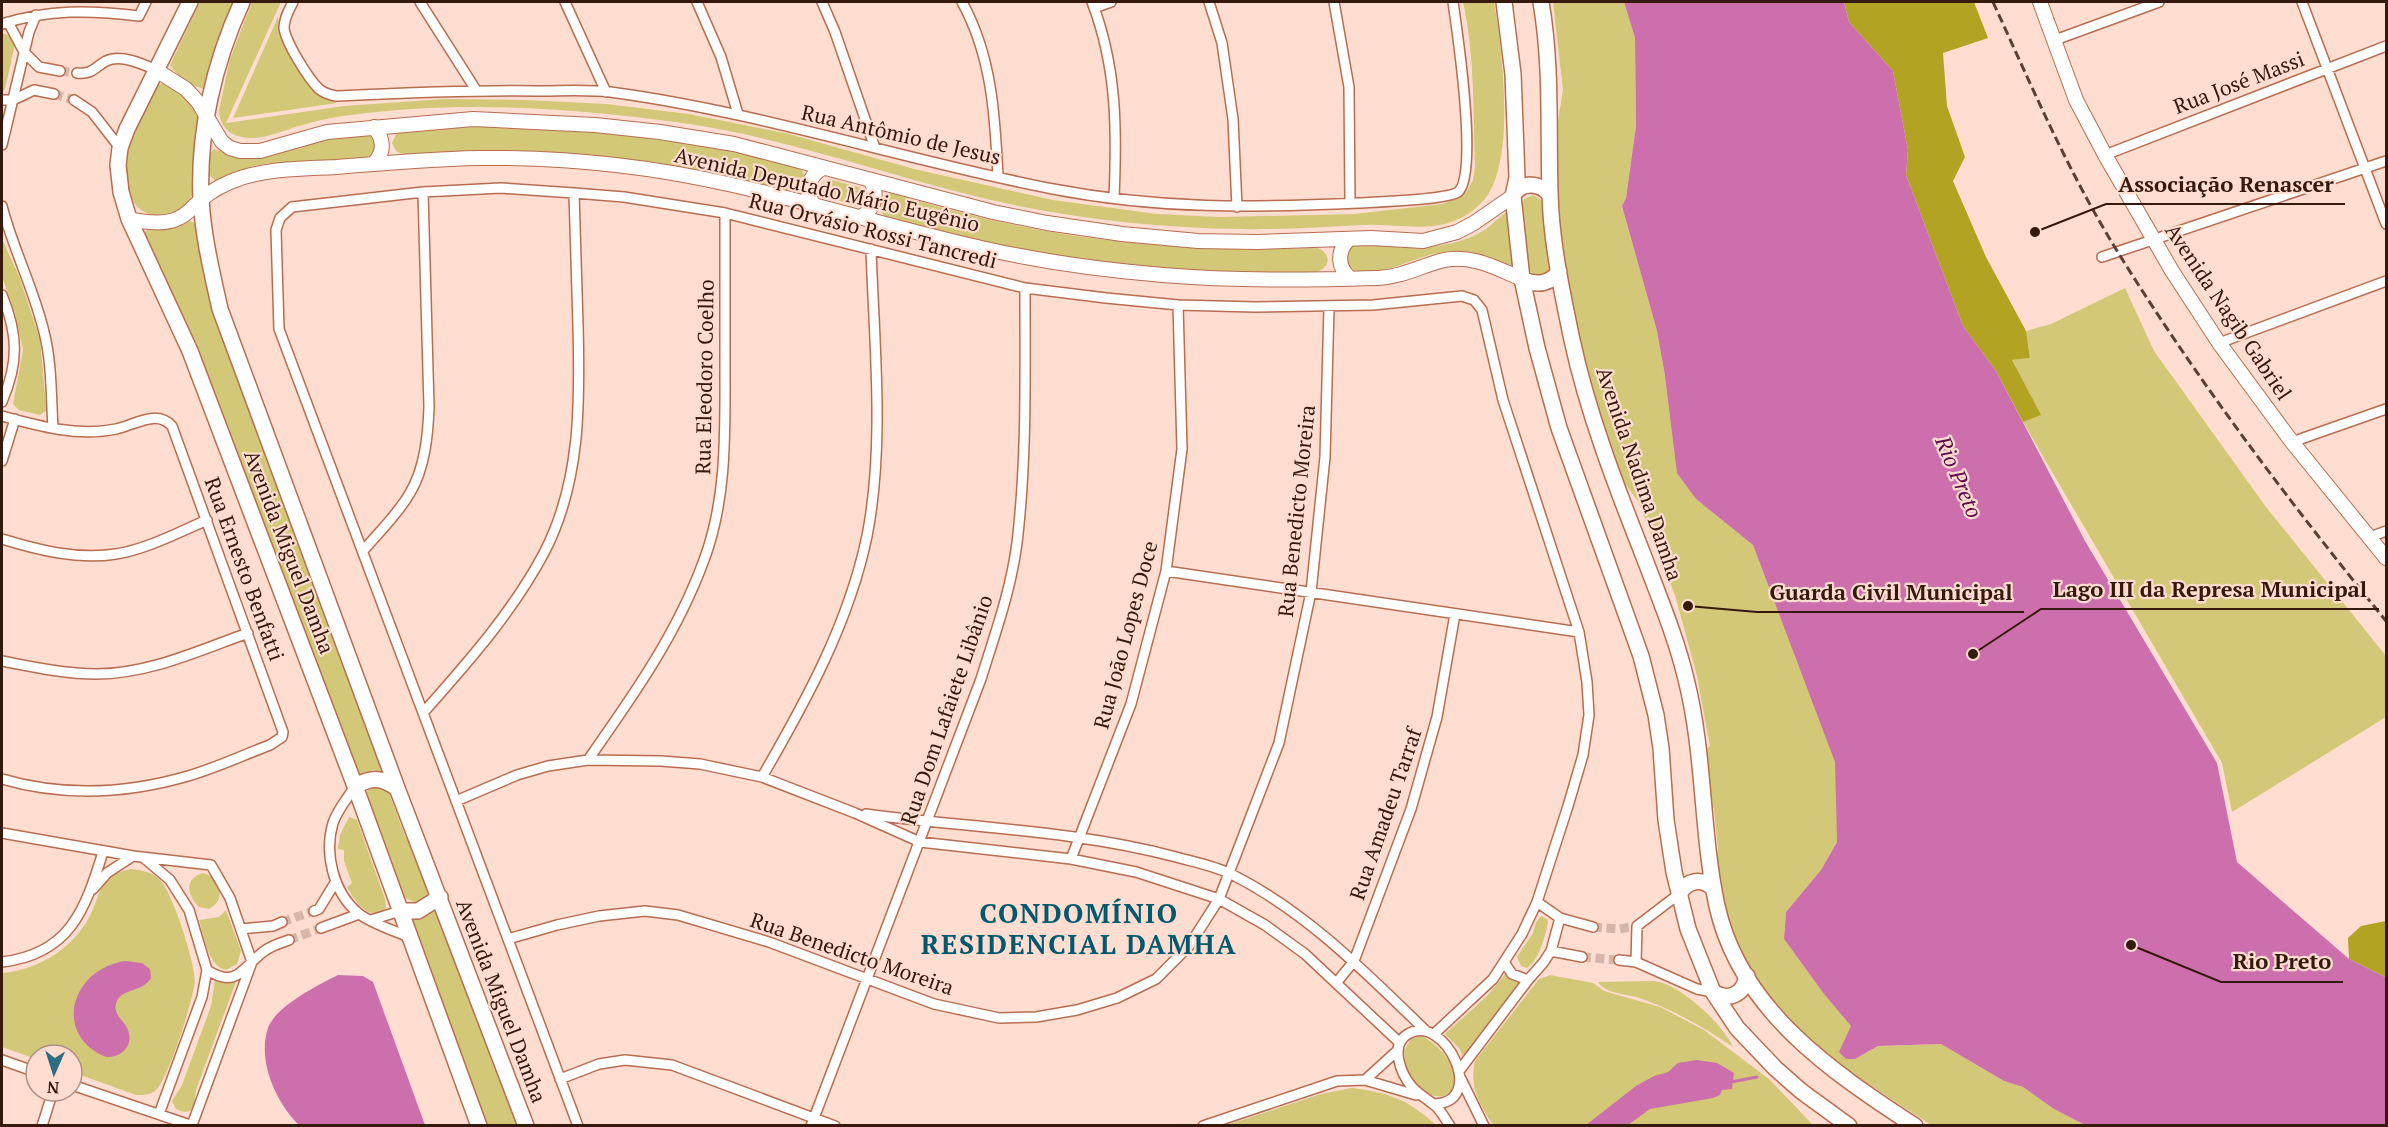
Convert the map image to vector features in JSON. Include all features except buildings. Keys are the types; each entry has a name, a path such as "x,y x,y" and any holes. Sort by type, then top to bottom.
{"main road":[{"name":"Avenida Miguel Damha","path":"190,2 137,106 120,148 119,178 129,219 190,351 355,786 479,1125"},
{"name":"Avenida Miguel Damha","path":"242,2 217,66 207,117 201,200 220,309 397,788 526,1125"},
{"path":"1504,2 1513,74 1516,178 1513,196 1522,279 1537,348 1559,428 1647,677 1661,748 1666,819 1679,894 1690,936 1713,992 1737,1028 1763,1057 1801,1091 1849,1125"},
{"name":"Avenida Nadima Damha","path":"1541,2 1551,96 1550,196 1559,272 1572,341 1595,423 1670,624 1687,681 1714,889 1726,937 1747,976 1776,1017 1802,1043 1852,1085 1915,1125"},
{"path":"1513,196 1519,188 1531,185 1543,188 1550,196"},
{"path":"1522,279 1535,284 1542,283 1555,277 1559,272"},
{"path":"355,786 369,779 378,778 397,788"},
{"path":"1679,894 1685,886 1694,882 1705,882 1714,889"},
{"path":"400,911 418,911 440,897"},
{"path":"1713,992 1721,997 1735,995 1743,988 1747,976"}],"street":[{"path":"60,71 39,67 24,52 4,23 60,11 106,12 139,16 146,2"},
{"name":"Rua Antômio de Jesus","path":"293,2 285,18 284,28 291,47 315,83 326,94 336,96 476,90 606,92 738,114 1053,189 1174,206 1237,207 1400,201 1458,192 1464,185 1467,165 1461,52 1453,2"},
{"path":"420,2 476,90"},
{"path":"565,2 606,92"},
{"path":"697,2 721,57 738,114"},
{"path":"822,2 835,32 875,148"},
{"path":"962,2 986,57 995,108 998,176"},
{"path":"1111,2 1093,5 1105,44 1115,103 1117,135 1114,198"},
{"path":"1209,2 1222,43 1233,119 1237,207"},
{"path":"1334,2 1349,87 1350,203"},
{"name":"Avenida Nagib Gabriel","path":"2040,2 2076,100 2153,240 2219,344 2292,442 2386,558"},
{"path":"2055,40 2159,2"},
{"path":"2302,2 2386,224"},
{"path":"2,145 24,52 36,15"},
{"name":"Rua José Massi","path":"2105,155 2386,46"},
{"path":"77,73 89,74 106,61 117,59 141,63 156,70"},
{"name":"Avenida Deputado Mário Eugênio","path":"156,70 186,89 222,142 240,151 260,151 327,132 473,119 616,128 734,144 993,212 1122,234 1198,241 1349,239 1423,241 1441,237 1474,223 1513,196"},
{"path":"2,100 13,100 34,90 54,94"},
{"path":"74,100 92,112 120,148"},
{"path":"394,125 387,144 395,162"},
{"path":"374,127 380,136 382,147 380,156 374,163"},
{"name":"Avenida Deputado Mário Eugênio","path":"129,219 155,224 169,223 181,218 216,188 251,176 286,169 479,158 594,164 657,171 715,181 985,249 1121,272 1200,278 1383,278 1405,274 1454,259 1481,261 1522,279"},
{"path":"2102,257 2366,169 2386,160"},
{"path":"814,205 809,195 809,184 814,174 823,168"},
{"path":"861,217 869,211 874,202 875,191 871,181"},
{"name":"Rua Orvásio Rossi Tancredi","path":"363,551 279,329 277,224 286,211 306,204 423,192 501,188 624,197 725,213 1025,288 1178,304 1255,307 1329,307 1469,297 1482,310 1503,400 1579,632"},
{"path":"423,192 428,430 420,471 410,493 363,551 578,1125"},
{"path":"423,713 493,633 515,603 545,551 566,497 577,443 580,396 574,193"},
{"path":"2,206 4,230 37,305 45,334 50,370 53,428 2,416"},
{"name":"Rua Eleodoro Coelho","path":"588,760 665,646 686,605 705,559 714,521 725,449 725,213"},
{"path":"1349,239 1342,248 1340,259 1342,270 1350,278"},
{"path":"1323,240 1330,249 1333,261 1330,271 1323,279"},
{"path":"762,777 795,720 830,651 846,609 867,536 875,448 871,249"},
{"path":"2219,344 2386,281"},
{"name":"Rua Dom Lafaiete Libânio","path":"813,1122 981,679 1004,606 1016,544 1025,432 1025,288"},
{"path":"2,295 10,315 16,350 2,402"},
{"name":"Rua João Lopes Doce","path":"1071,859 1131,705 1167,571 1182,449 1178,304"},
{"name":"Rua Benedicto Moreira","path":"508,939 599,916 645,911 678,915 769,942 934,1004 999,1018 1036,1017 1077,1010 1117,998 1156,979 1189,946 1219,899 1231,873 1279,743 1311,592 1325,457 1329,307"},
{"path":"2292,442 2386,409"},
{"name":"Rua Ernesto Benfatti","path":"2,779 72,791 139,788 190,776 270,745 282,737 282,725 172,426 162,418 154,417 116,429 86,432 53,428"},
{"path":"2,461 15,419"},
{"path":"2,539 35,549 83,556 116,554 148,545 207,520"},
{"path":"2370,537 2386,531"},
{"path":"1167,571 1579,632 1587,682 1589,715 1583,755 1537,902 1522,934 1493,979 1430,1033 1414,1031 1402,1038 1399,1046 1365,1080"},
{"name":"Rua Amadeu Tarraf","path":"1337,982 1354,961 1412,809 1437,717 1455,614"},
{"path":"2,661 72,672 110,673 150,666 248,633"},
{"path":"456,801 517,775 548,766 588,760 700,764 762,777 855,813 920,842 1071,859 1136,872 1219,899 1265,925 1305,954 1337,982 1399,1046 1403,1075 1422,1097"},
{"path":"355,786 334,820 329,841 329,855 336,881 346,900 359,914 409,937"},
{"path":"855,813 927,823 1081,838 1146,849 1231,873 1282,904 1324,934 1430,1033 1445,1044 1484,1125"},
{"path":"2,833 103,852 211,865 230,898 252,962 193,1125 84,1089"},
{"path":"2,962 36,955 67,933 78,919 90,893 103,852"},
{"path":"90,893 107,873 133,856"},
{"path":"144,858 170,880 189,910 207,970 202,997 159,1114"},
{"path":"336,881 316,910 323,927 359,914"},
{"path":"1636,962 1637,926 1679,894"},
{"path":"1537,902 1560,918 1593,927"},
{"path":"371,920 400,911"},
{"path":"1433,1104 1442,1104 1457,1094 1460,1074 1528,980 1544,963 1551,951 1560,918"},
{"path":"241,929 273,926 282,922"},
{"path":"207,970 216,976 226,978 237,976 264,951 289,940"},
{"path":"1551,951 1582,957"},
{"path":"1619,960 1636,962 1697,989 1713,992"},
{"path":"1504,962 1512,974 1528,980"},
{"path":"2,1060 24,1068"},
{"path":"560,1079 599,1064 625,1060 672,1065 813,1122 835,1125"},
{"path":"1203,1125 1305,1090 1337,1082 1365,1080 1422,1097 1433,1104 1450,1125"},
{"path":"42,1125 49,1103"}],"shaded area":[{"path":"200,2 235,2 204,89 185,80 170,65"},
{"path":"252,2 281,2 226,123 344,106 444,99 606,104 689,114 789,134 914,169 1053,200 1157,214 1220,217 1354,214 1442,204 1459,198 1467,191 1473,180 1475,167 1472,63 1463,2 1494,2 1503,76 1504,134 1494,184 1483,201 1470,213 1456,220 1441,225 1426,226 1362,225 1255,229 1155,225 1042,210 973,196 767,139 683,123 600,113 475,107 392,110 331,118 266,136 247,138 235,135 225,128 219,110 230,59"},
{"path":"1553,2 1624,2 1635,38 1636,126 1626,198 1622,206 1657,331 1665,376 1696,499 1753,545 1836,762 1837,842 1821,870 1786,912 1784,939 1824,994 1852,1026 1846,1039 1855,1059 1878,1046 1941,1044 2004,1081 2023,1087 2054,1109 2085,1125 1931,1125 1838,1064 1806,1037 1769,997 1743,956 1725,914 1716,860 1718,850 1714,809 1708,796 1704,752 1710,746 1697,676 1675,595 1638,501 1622,480 1595,409 1578,340 1565,270 1558,206 1557,127 1563,90"},
{"path":"1844,2 1974,2 1988,38 1943,53 1947,106 1965,157 1953,181 1986,257 2026,331 2030,358 2012,360 2041,415 2023,422 1996,371 1963,326 1906,175 1908,150 1893,71 1849,22"},
{"path":"278,17 285,44 314,91 337,103 233,118"},
{"path":"2,33 11,36 15,44 5,89 2,92"},
{"path":"167,82 185,93 198,115 194,191 184,206 159,216 142,211 135,204 128,188 125,164 133,130 141,113 155,86"},
{"path":"474,126 591,131 678,141 795,166 803,172 804,183 792,192 726,176 658,164 479,152 404,155 396,151 392,143 397,132"},
{"path":"369,134 377,140 375,153 366,157 339,162 264,164 246,168 216,181 208,174 209,154 214,149 240,158 262,156 327,138"},
{"path":"829,179 862,188 865,194 863,201 853,205 822,195 819,185"},
{"path":"891,193 987,219 1080,236 1182,247 1318,248 1328,260 1325,267 1317,272 1248,273 1144,268 1041,254 886,217 880,210 879,203 883,197"},
{"path":"1533,195 1541,200 1549,269 1546,273 1537,276 1529,271 1522,203 1524,199"},
{"path":"1508,211 1515,269 1480,255 1453,251 1432,254 1386,270 1362,272 1349,269 1343,256 1349,247 1356,245 1422,247 1454,243 1486,229"},
{"path":"190,221 197,224 384,771 372,770 357,779 181,316 145,238 145,232 148,229 176,227"},
{"path":"2,239 19,276 40,339 46,411 40,415 19,410 13,404 23,350 15,313 2,277"},
{"path":"2125,288 2154,351 2266,507 2386,656 2386,717 2232,812 2222,763 2023,422 2040,415 2012,360 2030,358 2026,331 2051,324"},
{"path":"374,786 386,789 389,793 405,836 415,850 429,887 426,897 417,903 405,898 392,861 387,856 365,793"},
{"path":"349,817 357,820 385,899 384,912 366,911 347,887 352,883 344,861 344,850 338,849 340,835"},
{"path":"131,869 143,871 154,875 165,887 182,928 195,980 186,1019 168,1069 157,1089 150,1094 142,1095 136,1095 84,1076 84,1043 24,1043 24,1055 2,1047 2,973 39,964 70,943 86,923 105,883 119,872"},
{"path":"203,873 214,877 220,890 219,899 209,909 199,907 195,903 189,888 193,879"},
{"path":"436,902 520,1125 487,1125 407,917"},
{"path":"226,910 241,951 237,964 226,970 220,968 211,957 199,920 219,917"},
{"path":"1541,916 1547,919 1548,923 1538,954 1527,968 1521,966 1517,957"},
{"path":"2386,921 2386,980 2385,977 2349,959 2348,938 2361,926"},
{"path":"1507,972 1519,982 1464,1058 1459,1048 1445,1034 1487,996"},
{"path":"1550,975 1593,983 1604,991 1660,1007 1704,1030 1769,1079 1813,1125 1493,1125 1476,1095 1473,1079 1475,1061 1539,979"},
{"path":"215,979 227,982 237,979 196,1090 192,1108 187,1112 182,1111 176,1109 172,1101 182,1085 211,1006"},
{"path":"1654,981 1675,989 1699,1006 1720,1027 1733,1047 1674,1012 1649,1001 1610,991 1598,982"},
{"path":"1420,1036 1434,1044 1453,1067 1455,1084 1445,1095 1433,1096 1427,1093 1409,1074 1404,1051 1411,1039"},
{"path":"1351,1088 1376,1092 1407,1103 1436,1125 1227,1125 1321,1094"}],"water":[{"path":"1624,2 1844,2 1849,22 1893,71 1908,150 1906,175 1963,326 1996,371 2085,541 2217,763 2237,862 2349,959 2385,977 2386,1125 2085,1125 2054,1109 2023,1087 2004,1081 1941,1044 1878,1046 1855,1059 1846,1059 1839,1052 1851,1026 1824,994 1784,939 1786,912 1821,870 1837,842 1835,762 1753,545 1696,499 1677,473 1657,331 1622,206 1626,198 1636,126 1635,38"},
{"path":"125,961 142,963 150,969 151,978 143,986 124,994 117,1001 116,1010 128,1030 129,1041 128,1046 121,1053 106,1057 89,1047 79,1034 74,1019 75,1004 81,989 92,976 106,967"},
{"path":"338,975 363,976 373,982 425,1125 299,1125 276,1093 265,1054 265,1041 272,1020 288,1004"},
{"path":"1697,1060 1717,1063 1734,1073 1732,1089 1722,1090 1720,1095 1713,1098 1650,1109 1628,1125 1586,1125 1636,1086 1654,1076 1668,1072 1678,1063"}],"waterway":[{"path":"1731,1082 1757,1077"}],"tunnel":[{"path":"60,71 77,73"},
{"path":"54,94 74,100"},
{"path":"282,922 314,911"},
{"path":"1593,927 1619,929 1637,926"},
{"path":"289,940 321,928"},
{"path":"1582,957 1619,960"}],"railway":[{"path":"1993,2 2067,162 2119,254 2181,349 2247,442 2386,621"}],"place":[{"name":"Associação Renascer","path":"2035,232"},
{"name":"Guarda Civil Municipal","path":"1688,606"},
{"name":"Lago III da Represa Municipal","path":"1973,654"},
{"name":"Rio Preto","path":"2131,945"}],"district":[{"name":"CONDOMÍNIO RESIDENCIAL DAMHA","path":"1079,930"}]}
